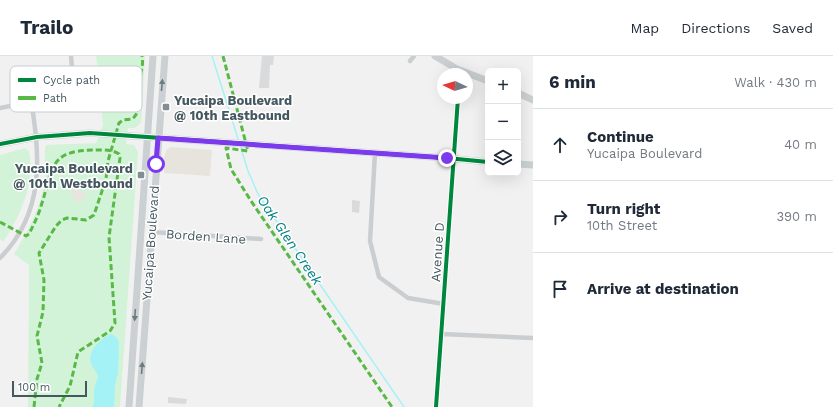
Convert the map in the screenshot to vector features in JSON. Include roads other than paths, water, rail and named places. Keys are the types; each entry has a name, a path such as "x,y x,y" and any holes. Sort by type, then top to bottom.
{"main road":[{"name":"Yucaipa Boulevard","path":"129,407 153,56"},
{"name":"Yucaipa Boulevard","path":"139,407 165,56"},
{"path":"435,56 456,68"},
{"path":"473,76 485,80"},
{"path":"521,94 533,100"},
{"path":"0,144 37,137 90,133 485,162"},
{"path":"521,164 533,166"}],"street":[{"path":"71,56 72,66"},
{"path":"410,61 414,56"},
{"name":"Avenue D","path":"436,407 458,104"},
{"path":"0,108 10,106"},
{"path":"0,258 10,248 20,232 30,209 36,189 38,166 37,137 33,112"},
{"path":"375,153 370,241 379,277 408,298 444,304"},
{"name":"Borden Lane","path":"151,232 261,239"},
{"path":"442,334 533,338"}],"water":[{"path":"110,334 114,335 119,341 118,373 115,386 114,407 92,407 94,403 94,389 98,377 91,363 91,354 99,342"}],"waterway":[{"name":"Oak Glen Creek","path":"212,56 239,142"},
{"name":"Oak Glen Creek","path":"240,145 248,171 258,194 404,407"}],"place":[{"name":"Yucaipa Boulevard @ 10th Eastbound","path":"166,107"},
{"name":"Yucaipa Boulevard @ 10th Westbound","path":"141,175"}]}
